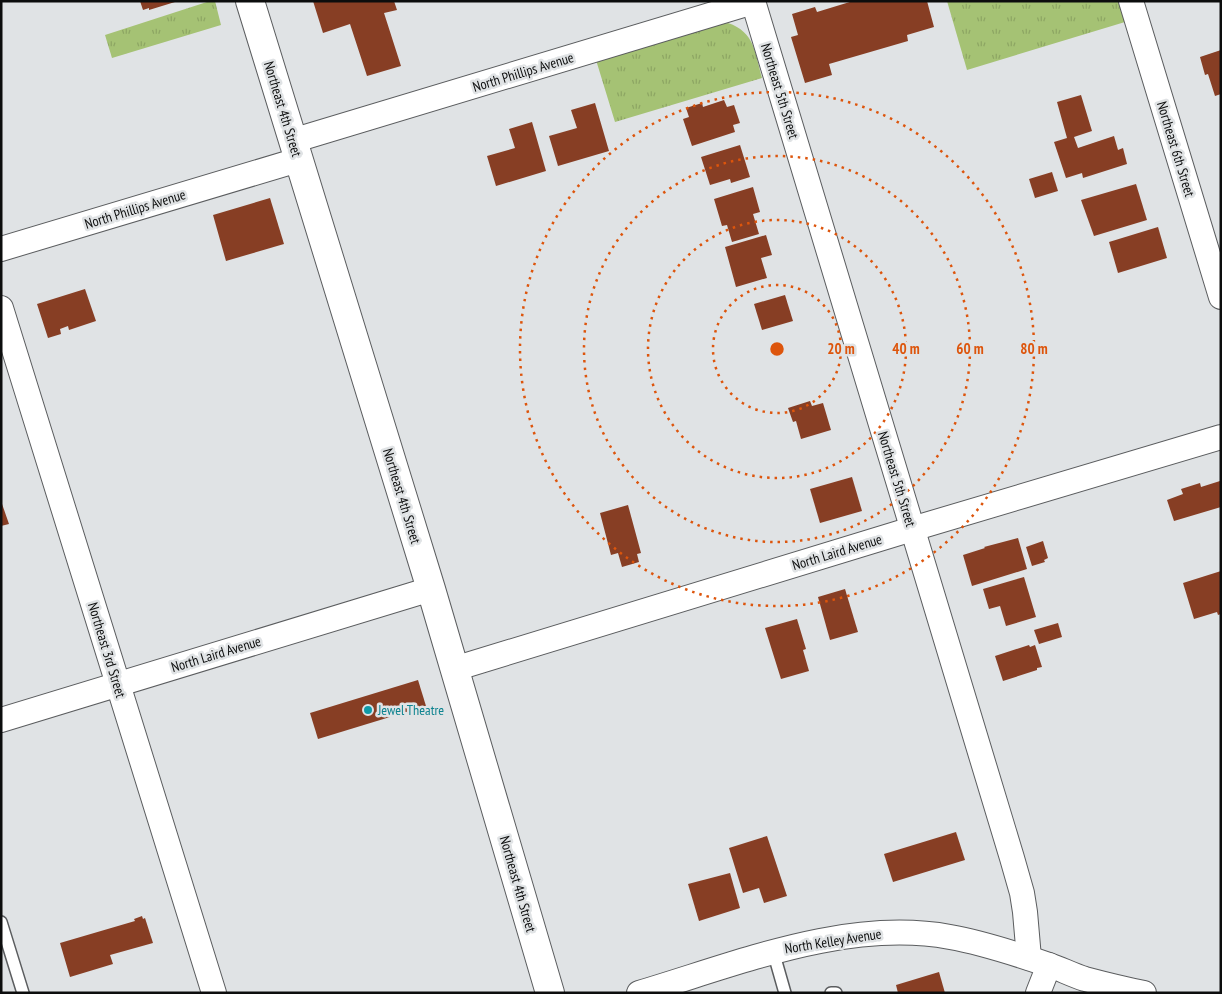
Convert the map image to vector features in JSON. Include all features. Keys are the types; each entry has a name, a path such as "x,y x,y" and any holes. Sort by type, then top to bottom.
{"main road":[{"name":"Northeast 4th Street","path":"250,1 431,589 550,993"}],"street":[{"name":"Northeast 6th Street","path":"1131,1 1221,298"},
{"name":"North Phillips Avenue","path":"1,249 753,2"},
{"name":"Northeast 5th Street","path":"753,2 1022,893 1039,962 1038,993"},
{"name":"Northeast 3rd Street","path":"1,308 214,993"},
{"name":"North Laird Avenue","path":"454,669 1221,437"},
{"name":"North Laird Avenue","path":"1,720 394,602 431,589"},
{"name":"North Kelley Avenue","path":"639,993 773,951 859,934 904,932 952,937 1039,962 1083,978 1141,992"}],"lane":[{"path":"1,922 23,993"},
{"path":"773,951 785,993"},
{"path":"831,993 836,993"}],"green space":[{"path":"215,1 221,25 112,58 105,35"},
{"path":"947,1 1118,1 1125,22 967,70"},
{"path":"728,23 744,32 749,38 762,78 615,122 596,60"}],"building":[{"path":"140,1 175,1 175,2 143,10"},
{"path":"313,1 394,1 397,10 384,13 401,66 367,76 350,24 323,33"},
{"path":"853,1 927,1 934,27 907,35 908,41 829,64 832,75 805,83 791,37 798,35 792,14 815,7 817,12"},
{"path":"1221,50 1221,94 1215,96 1208,74 1205,75 1200,57"},
{"path":"1081,95 1092,131 1074,137 1078,148 1114,136 1118,150 1123,148 1127,164 1083,178 1082,173 1066,178 1054,142 1067,138 1057,102"},
{"path":"724,100 727,107 734,105 740,123 733,125 735,132 692,146 683,119 689,117 686,108 702,103 703,107"},
{"path":"595,103 609,151 558,166 549,136 577,128 571,110"},
{"path":"532,122 546,171 496,186 487,156 515,148 509,129"},
{"path":"740,145 750,177 731,183 730,179 710,185 701,157"},
{"path":"1052,172 1058,191 1035,198 1029,179"},
{"path":"1136,184 1147,220 1094,236 1081,200"},
{"path":"753,187 760,212 753,214 759,234 732,242 727,225 722,226 714,199"},
{"path":"270,198 284,244 226,261 213,215"},
{"path":"1158,227 1167,258 1118,273 1109,242"},
{"path":"766,235 772,255 761,258 767,278 736,287 725,247"},
{"path":"85,289 96,321 69,330 68,326 60,329 61,334 48,338 37,304"},
{"path":"785,295 793,321 762,330 754,304"},
{"path":"810,401 812,406 823,403 831,430 801,439 796,421 793,422 788,408"},
{"path":"852,477 862,511 820,523 810,489"},
{"path":"1220,481 1221,507 1174,521 1167,500 1183,494 1181,489 1200,483 1201,487"},
{"path":"1,501 9,524 1,526"},
{"path":"628,505 641,553 637,554 639,562 622,567 618,553 611,555 600,513"},
{"path":"1018,538 1027,569 972,586 963,555"},
{"path":"1043,541 1048,558 1044,560 1045,562 1032,566 1026,547"},
{"path":"1221,571 1221,614 1218,615 1217,612 1194,619 1183,583"},
{"path":"1024,577 1036,617 1006,626 1000,606 989,609 983,589"},
{"path":"845,589 858,632 830,640 818,597"},
{"path":"797,619 806,649 803,650 809,671 781,679 765,628"},
{"path":"1058,623 1062,637 1039,644 1034,630"},
{"path":"1029,645 1030,647 1035,645 1042,667 1003,681 995,656"},
{"name":"Jewel Theatre","path":"418,680 426,706 318,739 310,713"},
{"path":"956,832 965,860 893,882 884,854"},
{"path":"767,836 787,896 764,903 759,888 743,893 729,848"},
{"path":"730,873 740,908 699,921 688,884"},
{"path":"142,916 143,919 145,918 153,943 110,955 113,964 70,977 60,943 135,921 134,919"},
{"path":"939,972 945,993 898,993 896,985"}],"place":[{"name":"Jewel Theatre","path":"368,710"}]}
